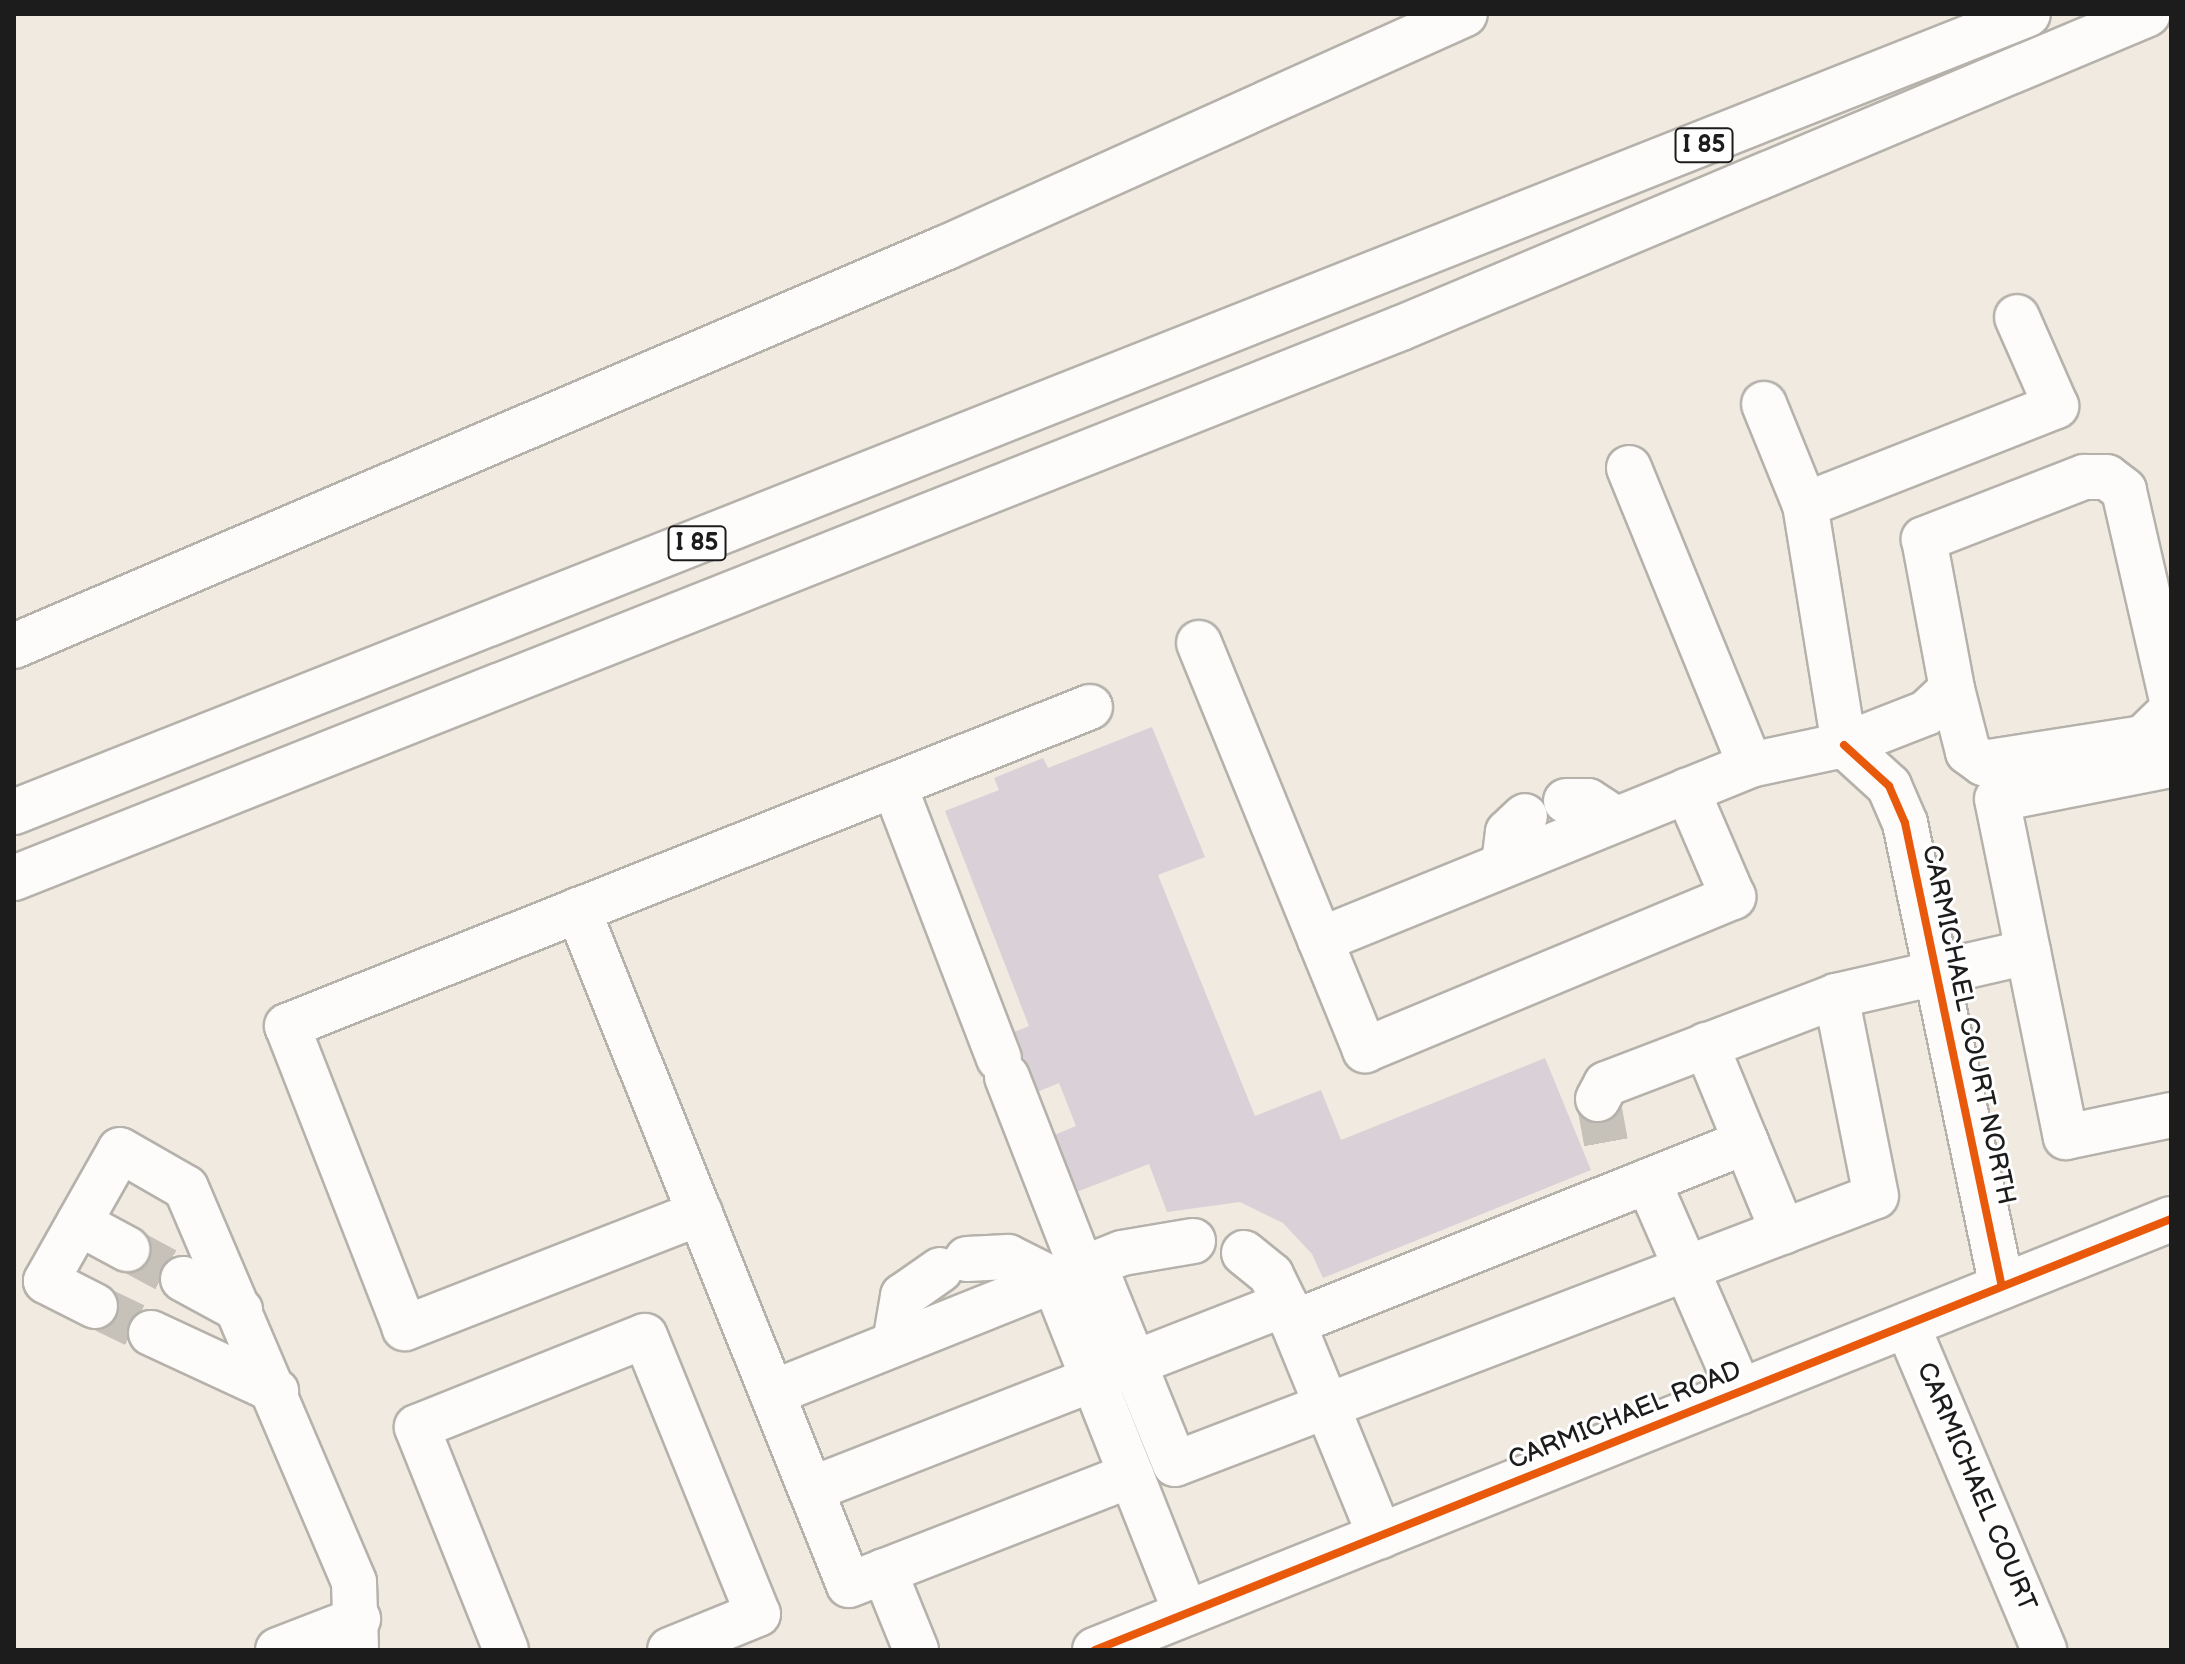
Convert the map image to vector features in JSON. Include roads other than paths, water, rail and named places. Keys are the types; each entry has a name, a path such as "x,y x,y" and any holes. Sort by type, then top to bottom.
{"main road":[{"path":"14,646 945,248 1465,14"},
{"name":"I 85","path":"14,812 2028,14"},
{"path":"14,878 1401,328 2148,14"},
{"path":"1805,505 2056,406 2017,317"},
{"path":"1764,404 1805,505 1844,745"},
{"path":"1629,468 1750,765"},
{"path":"2171,696 2124,490 2107,477 2084,477 1924,539 1952,689 1968,752 1983,763 2143,738 2171,711"},
{"path":"1199,643 1365,1050 1733,897 1687,790"},
{"path":"1320,940 1750,765 1844,745 1926,713 1952,689"},
{"path":"700,1213 405,1328 287,1026 1090,707"},
{"name":"CARMICHAEL COURT NORTH","path":"1844,745 1889,786 1905,823 2002,1286"},
{"path":"2171,765 1997,799 2066,1137 2171,1115"},
{"path":"894,785 1003,1068 1068,1274 1113,1371 1175,1464 1329,1411 1876,1196 1836,996"},
{"path":"1566,801 1588,801 1616,819"},
{"path":"1504,864 1508,832 1525,816"},
{"path":"578,910 849,1585 1131,1475"},
{"path":"1598,1099 1606,1084 1836,996 2028,952"},
{"path":"1706,1045 1783,1232"},
{"path":"812,1489 1113,1371 1289,1313 1626,1177 1746,1142"},
{"path":"95,1306 46,1281 120,1150 186,1188 276,1391 354,1582 357,1635 278,1650"},
{"path":"1626,1177 1687,1271 1740,1392"},
{"name":"CARMICHAEL ROAD","path":"1095,1650 2171,1219"},
{"path":"79,1223 127,1249"},
{"path":"772,1393 1068,1274 1163,1242 1193,1241"},
{"path":"1244,1253 1271,1275 1380,1536"},
{"path":"895,1343 903,1296 954,1265 1008,1257 1068,1274"},
{"path":"183,1279 240,1310"},
{"name":"CARMICHAEL COURT","path":"1907,1325 2044,1650"},
{"path":"151,1333 276,1391"},
{"path":"506,1650 417,1427 645,1336 758,1614 670,1650"},
{"path":"1113,1371 1131,1475 1186,1613"},
{"path":"884,1571 916,1650"}],"tunnel":[{"path":"1598,1099 1609,1159"},
{"path":"127,1249 183,1279"},
{"path":"95,1306 151,1333"}]}
